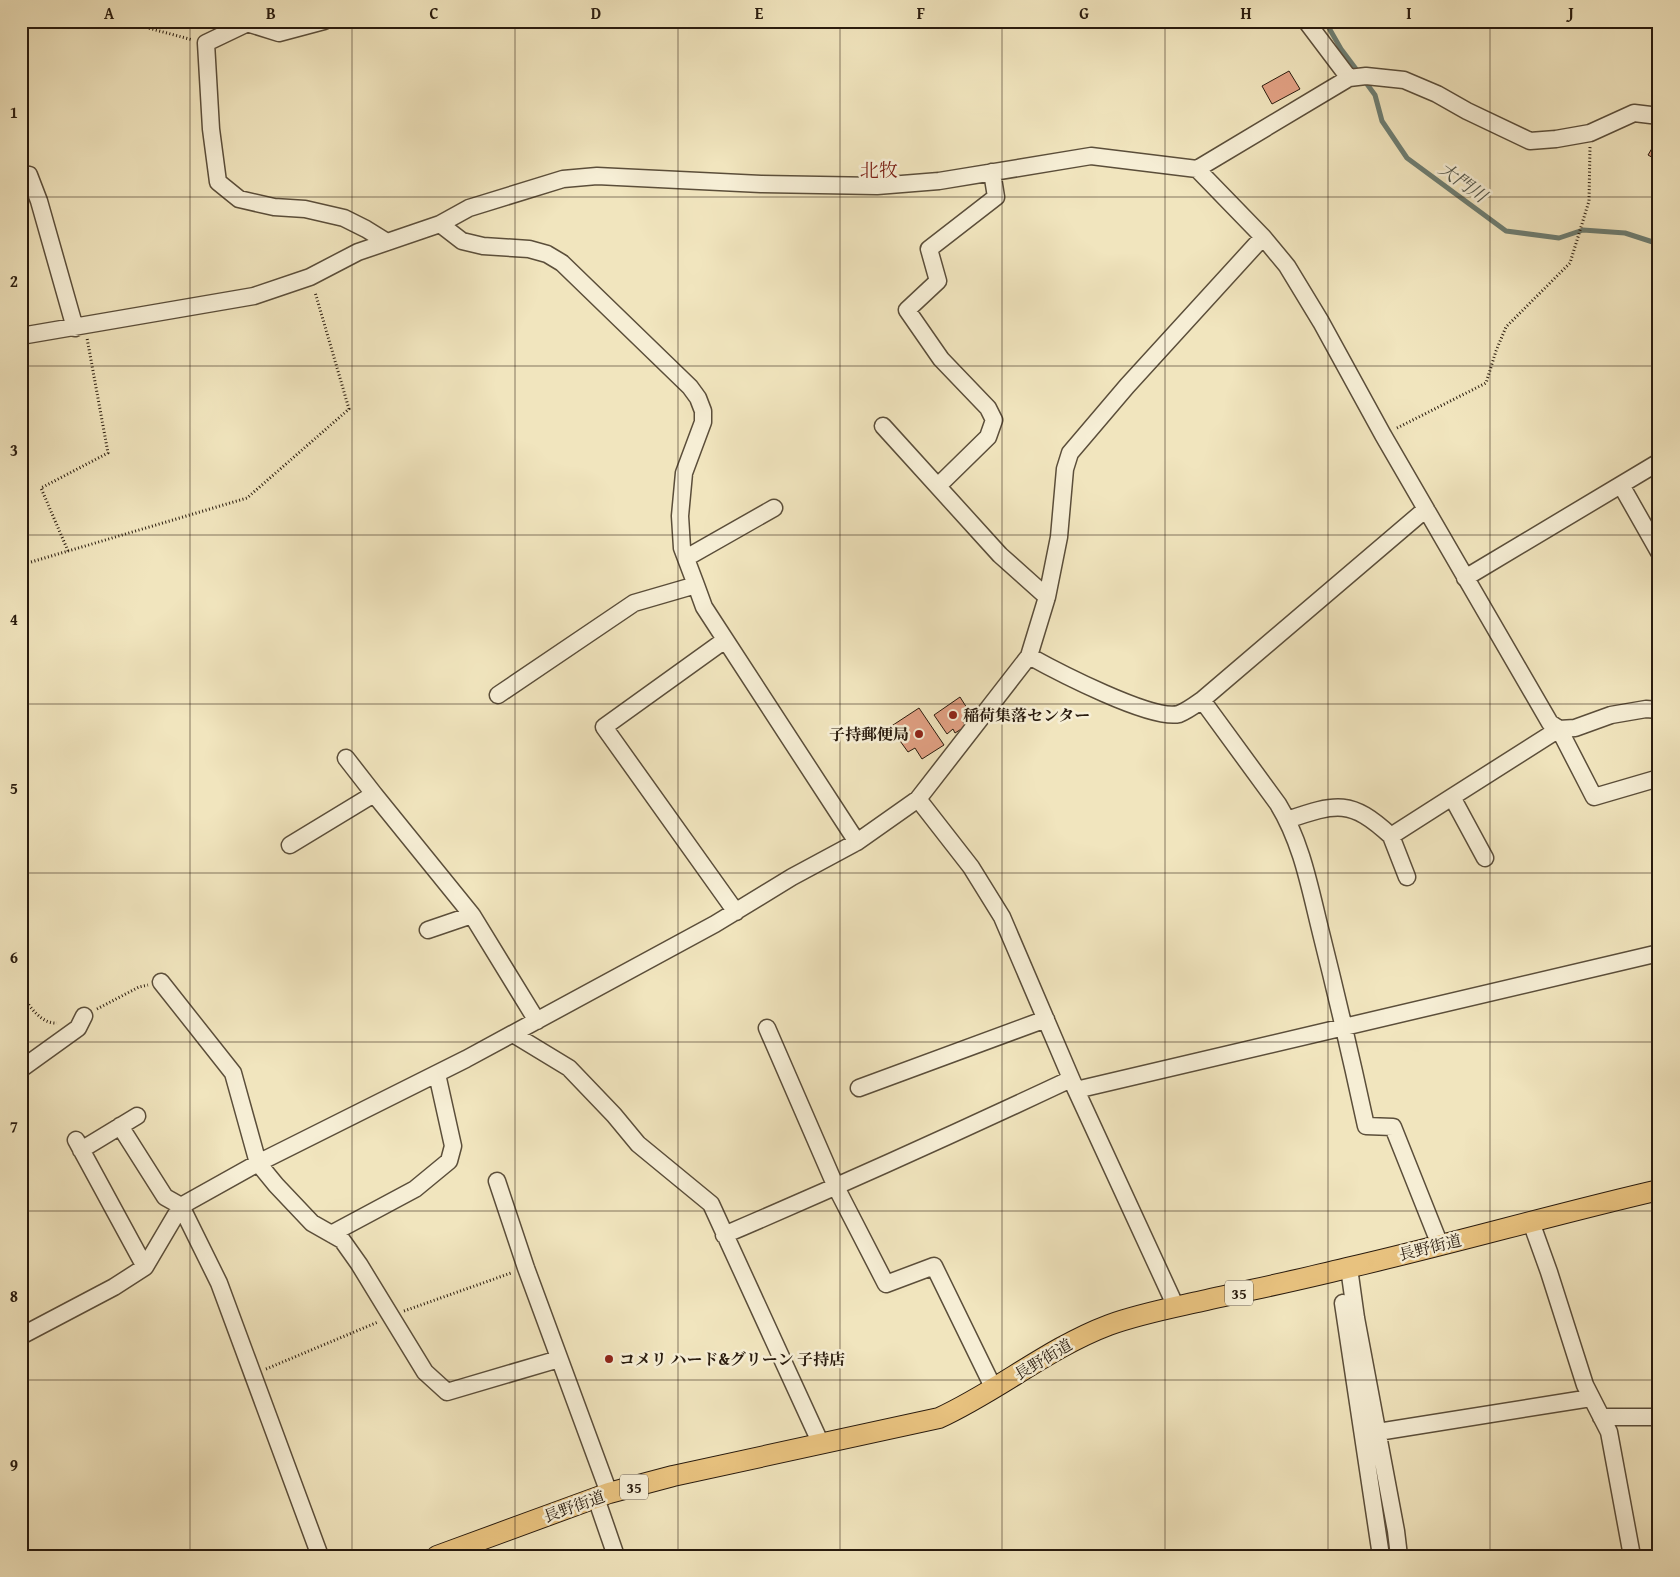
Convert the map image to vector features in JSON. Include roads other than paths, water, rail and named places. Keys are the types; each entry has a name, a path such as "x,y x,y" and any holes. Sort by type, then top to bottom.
{"main road":[{"name":"長野街道","path":"438,1556 603,1495 673,1476 938,1418 994,1389 1056,1350 1111,1324 1176,1307 1343,1269 1659,1190"}],"street":[{"path":"324,21 279,33 250,22 206,43 211,129 218,182 239,199 274,208 305,209 344,218 387,242"},
{"path":"1306,21 1355,77"},
{"path":"21,336 254,296 310,276 358,252 440,224 469,208 563,179 597,176 760,184 877,186 939,181 1091,156 1197,169 1355,77 1404,80 1530,141 1556,139 1590,132 1634,113 1659,116"},
{"path":"1197,169 1263,237 1287,266 1550,723 1559,729 1594,797 1659,778"},
{"path":"938,486 988,436 994,420 988,408 941,359 907,310 938,281 929,249 996,197 992,172"},
{"path":"21,174 29,175 80,327"},
{"path":"440,224 462,241 483,246 529,249 547,254 562,263 690,387 698,398 703,410 703,422 684,473 680,516 682,548 704,607 858,842"},
{"path":"21,1336 114,1286 145,1267 181,1206 258,1163 513,1034 736,912 792,877 858,842 918,800 1029,656 1047,597 1058,537 1065,468 1070,454 1127,386 1263,237"},
{"path":"883,426 1000,555 1047,597"},
{"path":"1465,578 1659,462"},
{"path":"1621,485 1659,552"},
{"path":"686,558 774,508"},
{"path":"1029,656 1085,685 1150,711 1178,714 1202,700 1426,509"},
{"path":"498,694 634,603 696,585"},
{"path":"725,640 604,726 736,912"},
{"path":"1202,700 1278,804 1287,820 1304,864 1344,1026 1366,1126 1393,1127 1440,1245"},
{"path":"1391,836 1559,729 1575,728 1610,715 1646,709 1659,710"},
{"path":"346,758 472,915 537,1021"},
{"path":"290,845 374,794"},
{"path":"1452,797 1485,858"},
{"path":"918,800 970,867 1002,917 1073,1084 1176,1307"},
{"path":"1287,820 1313,811 1333,807 1354,809 1375,821 1391,836 1406,877"},
{"path":"428,930 472,915"},
{"path":"724,1235 1073,1084 1344,1026 1659,952"},
{"path":"161,982 233,1073 258,1163 276,1185 312,1222 342,1240 360,1264 425,1372 447,1392 559,1359"},
{"path":"21,1069 78,1028 84,1016"},
{"path":"859,1088 1046,1019"},
{"path":"767,1028 836,1188 886,1284 934,1266 994,1389"},
{"path":"513,1034 569,1068 614,1115 638,1144 711,1204 821,1444"},
{"path":"331,1234 415,1189 449,1161 453,1146 437,1074"},
{"path":"137,1116 79,1145 145,1267"},
{"path":"120,1126 165,1197 181,1206 219,1283 320,1556"},
{"path":"497,1181 559,1359 603,1495 616,1556"},
{"path":"1531,1222 1585,1384 1608,1432 1632,1556"},
{"path":"1343,1269 1378,1480 1396,1531 1399,1556"},
{"path":"1364,1395 1378,1432 1381,1556"},
{"path":"1378,1432 1592,1398"},
{"path":"1601,1417 1659,1417"}],"waterway":[{"name":"大門川","path":"1325,21 1341,49 1359,73"},
{"name":"大門川","path":"1364,80 1375,95 1382,121 1407,158 1506,231 1559,238 1583,230 1625,233 1659,244"}],"place":[{"name":"稲荷集落センター","path":"953,715"},
{"name":"子持郵便局","path":"919,734"},
{"name":"コメリ ハード&グリーン 子持店","path":"609,1359"}],"district":[{"name":"北牧","path":"879,170"}]}
